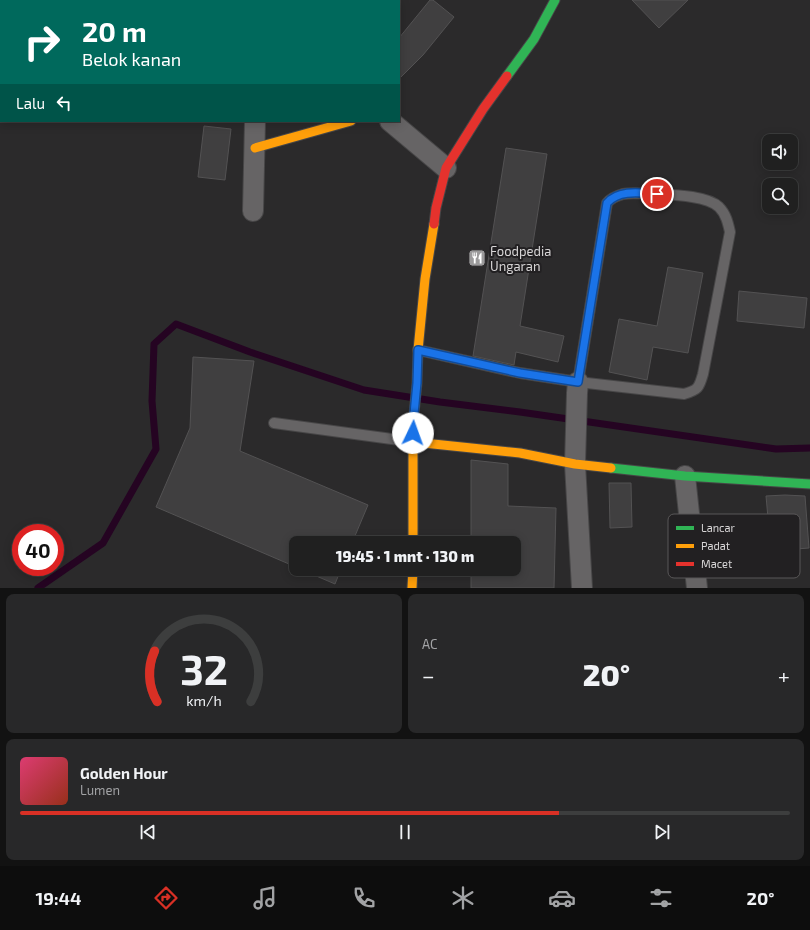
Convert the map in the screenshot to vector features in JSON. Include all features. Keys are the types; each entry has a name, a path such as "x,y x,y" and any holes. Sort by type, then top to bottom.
{"street":[{"path":"413,536 413,424 417,383 418,350 425,279 436,208 446,168 483,109 534,39 555,0"},
{"path":"253,211 255,122"},
{"path":"255,148 348,122"},
{"path":"391,122 446,168"},
{"path":"578,388 575,464 582,588"},
{"path":"414,442 520,453 575,464 685,476 810,484"},
{"path":"685,476 689,514"},
{"path":"412,588 413,576"},
{"path":"696,578 697,588"}],"lane":[{"path":"418,350 578,388 684,394 693,391 700,385 730,232 725,214 719,207 711,202 686,196 629,193 612,198 607,203 578,388"},
{"path":"274,424 414,442"}],"building":[{"path":"430,0 433,0 454,17 423,55 400,78 400,37"},
{"path":"632,0 688,0 659,28"},
{"path":"204,126 231,129 225,180 198,177"},
{"path":"506,148 547,154 520,326 564,336 558,362 516,352 514,365 473,356"},
{"path":"668,267 703,273 688,353 653,347 647,380 609,372 619,319 657,326"},
{"path":"739,291 807,298 804,328 737,321"},
{"path":"193,357 254,361 240,451 368,505 355,536 289,536 289,564 156,507 190,428"},
{"path":"471,460 508,464 508,506 556,508 554,588 471,588 471,576 521,576 521,536 471,536"},
{"path":"609,483 631,483 632,527 610,528"},
{"path":"766,496 805,496 809,548 800,549 800,514 768,514"},
{"path":"316,576 338,576 335,584"}],"waterway":[{"path":"38,588 103,543 156,449 152,401 154,344 176,324 250,352 364,390 776,449 810,448"}],"traffic: fast":[{"path":"507,76 534,39 555,0"},
{"path":"611,468 685,476 810,484"}],"traffic: slow":[{"path":"255,148 347,122"},
{"path":"413,536 413,424 425,279 434,224"},
{"path":"414,442 520,453 575,464 611,468"},
{"path":"412,588 413,576"}],"traffic: jam":[{"path":"434,224 436,208 446,168 483,109 507,76"}],"place":[{"name":"Foodpedia Ungaran","path":"477,258"}],"route":[{"path":"413,433 418,350 520,373 578,382 607,203 612,198 623,194 657,194"}]}
